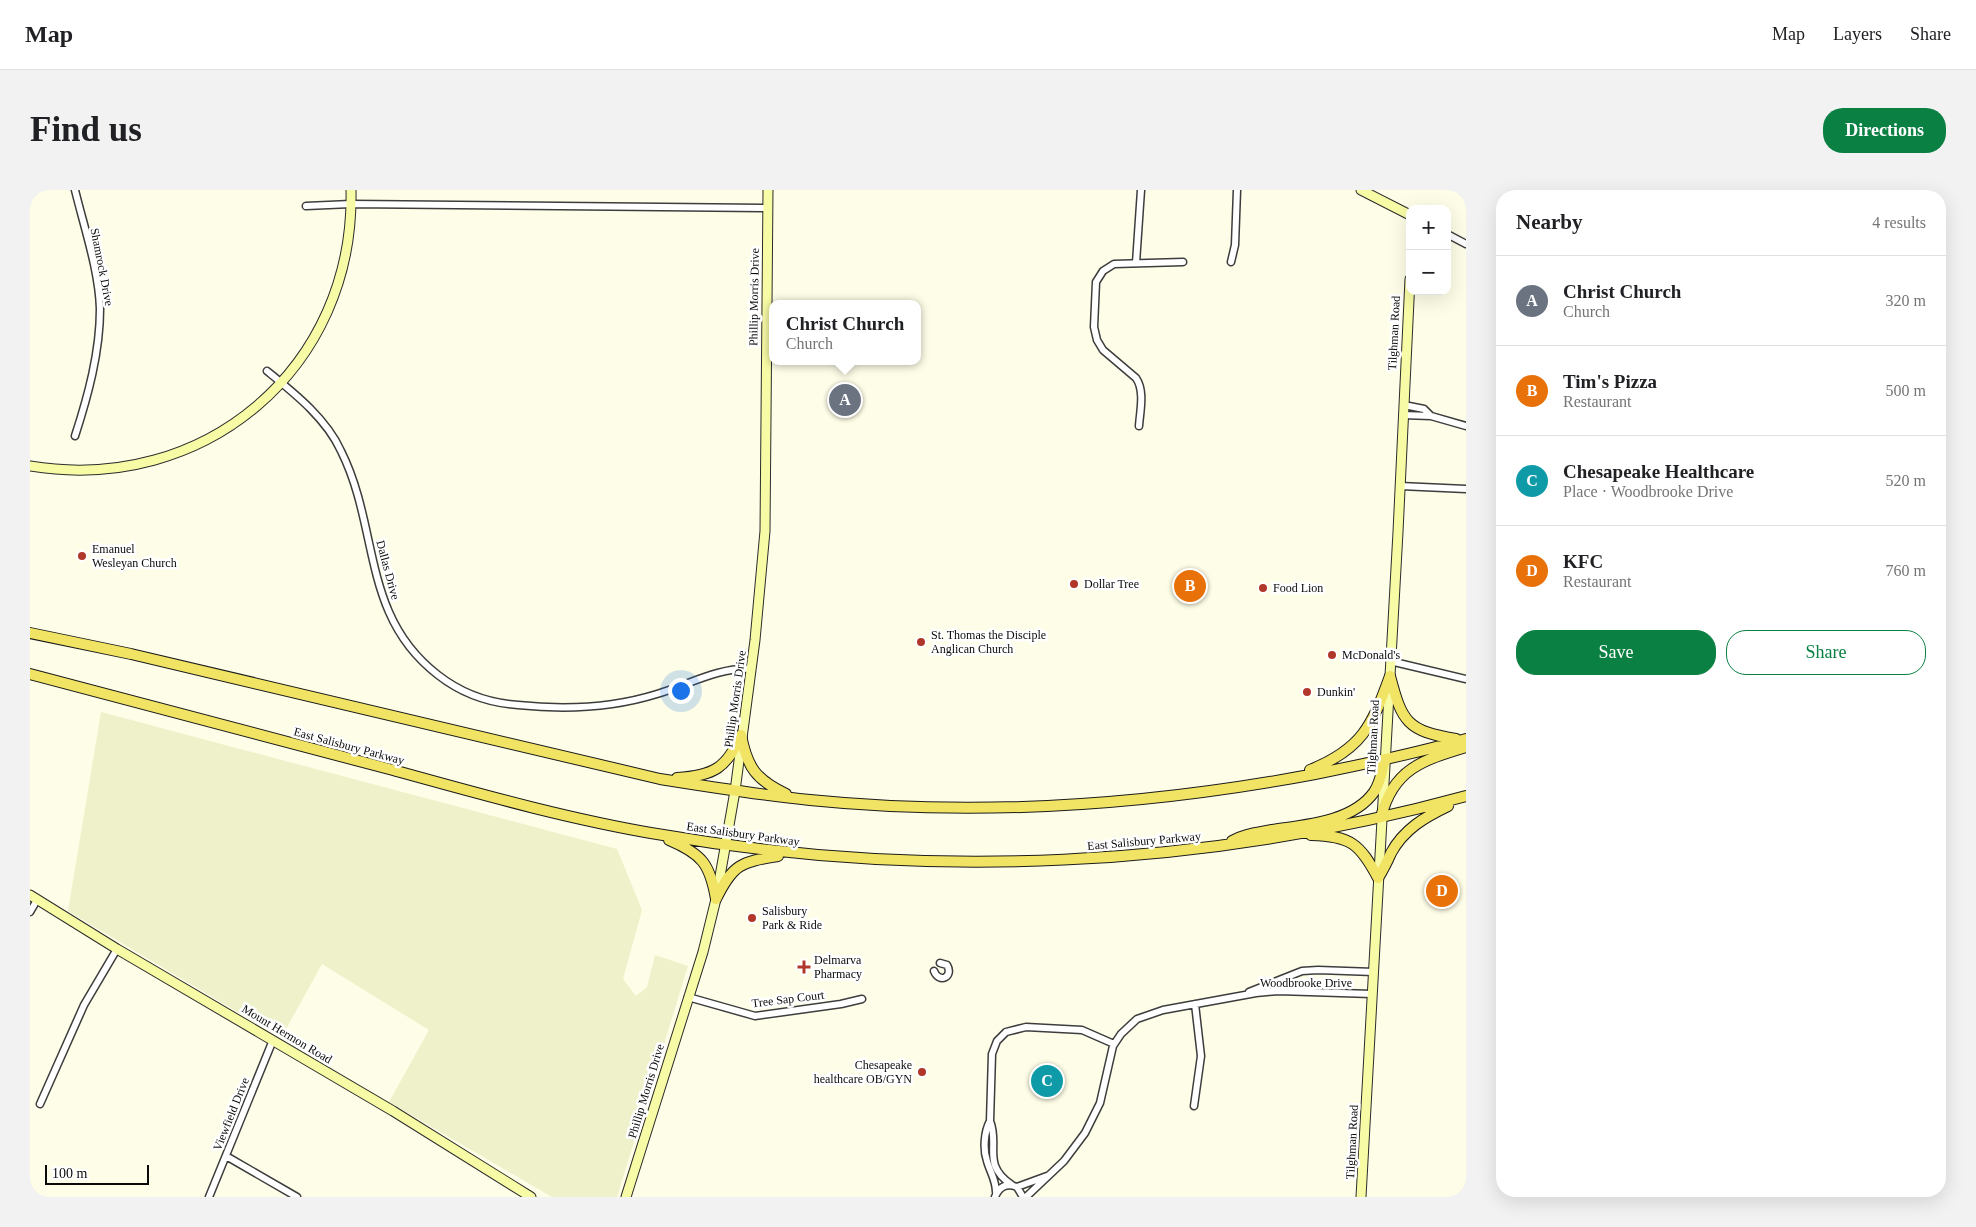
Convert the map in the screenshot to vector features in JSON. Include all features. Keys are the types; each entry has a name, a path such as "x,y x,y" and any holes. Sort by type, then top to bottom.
{"main road":[{"path":"30,633 131,654 660,779 795,798 915,806 1104,802 1185,794 1290,778 1465,742"},
{"name":"East Salisbury Parkway","path":"30,674 559,814 654,834 792,854 903,861 1015,862 1127,856 1225,845 1290,835 1381,817 1466,796"},
{"path":"1390,676 1400,711 1408,720 1420,730 1465,742"},
{"path":"1290,778 1333,760 1360,738 1378,710 1390,676"},
{"path":"660,779 702,776 712,772 728,760 741,735"},
{"path":"741,735 747,760 758,776 773,788 795,798"},
{"path":"1381,817 1386,798 1393,787 1416,764 1465,742"},
{"path":"1225,845 1242,835 1315,823 1348,813 1374,792 1381,776 1385,759"},
{"path":"1378,878 1391,853 1414,825 1466,796"},
{"path":"654,834 686,848 702,860 711,875 716,899"},
{"path":"1290,835 1329,836 1349,841 1362,851 1378,878"},
{"path":"716,899 726,879 738,867 752,860 792,854"}],"street":[{"name":"Shamrock Drive","path":"75,190 93,265 100,309 91,377 75,436"},
{"path":"30,466 66,471 110,470 139,465 188,449 231,426 255,408 281,382 311,343 334,297 346,255 351,204 350,190"},
{"name":"Phillip Morris Drive","path":"626,1197 703,952 716,899 735,791 760,595 765,531 768,190"},
{"path":"1136,263 1141,190"},
{"path":"1231,262 1235,245 1237,190"},
{"path":"1360,190 1406,213"},
{"path":"306,206 351,204 768,208"},
{"path":"1451,236 1466,244"},
{"path":"1139,426 1140,383 1099,345 1094,327 1096,282 1103,270 1114,264 1183,262"},
{"name":"Tilghman Road","path":"1361,1197 1409,295"},
{"name":"Dallas Drive","path":"267,371 319,419 341,449 356,490 382,599 397,630 422,662 452,685 477,696 504,704 582,707 631,701 728,670 751,669"},
{"path":"1403,410 1466,426"},
{"path":"1400,486 1466,489"},
{"path":"1390,661 1466,679"},
{"path":"30,912 34,897"},
{"name":"Mount Hermon Road","path":"34,897 117,949 393,1111 529,1197"},
{"path":"40,1104 84,1005 117,949"},
{"path":"934,971 940,979 948,977 949,967 945,964 940,964"},
{"name":"Woodbrooke Drive","path":"1240,996 1302,971 1374,972"},
{"name":"Woodbrooke Drive","path":"1015,1186 1024,1197 1071,1154 1088,1129 1098,1109 1114,1044 1125,1029 1144,1016 1195,1004 1278,992 1372,994"},
{"name":"Tree Sap Court","path":"688,997 738,1013 755,1016 841,1004 862,998"},
{"path":"1194,1106 1201,1056 1195,1004"},
{"path":"1015,1186 1000,1175 994,1163 992,1153 993,1128 990,1121 992,1054 997,1041 1006,1032 1026,1027 1082,1030 1114,1044"},
{"name":"Viewfield Drive","path":"209,1197 273,1040"},
{"path":"990,1121 986,1128 985,1154 995,1182 995,1196"},
{"path":"226,1156 297,1197"},
{"name":"Woodbrooke Drive","path":"995,1196 1004,1186 1015,1186 1050,1174"}],"green space":[{"path":"101,712 617,849 642,910 623,979 636,996 647,987 655,955 688,966 617,1197 552,1197 389,1102 429,1030 322,964 281,1038 68,911"}],"place":[{"name":"Christ Church","path":"845,400"},
{"name":"Emanuel Wesleyan Church","path":"82,556"},
{"name":"Dollar Tree","path":"1074,584"},
{"name":"Tim's Pizza","path":"1190,586"},
{"name":"Food Lion","path":"1263,588"},
{"name":"St. Thomas the Disciple Anglican Church","path":"921,642"},
{"name":"McDonald's","path":"1332,655"},
{"name":"Dunkin'","path":"1307,692"},
{"name":"KFC","path":"1442,891"},
{"name":"Salisbury Park & Ride","path":"752,918"},
{"name":"Delmarva Pharmacy","path":"804,967"},
{"name":"Chesapeake healthcare OB/GYN","path":"922,1072"},
{"name":"Chesapeake Healthcare","path":"1047,1081"}]}
